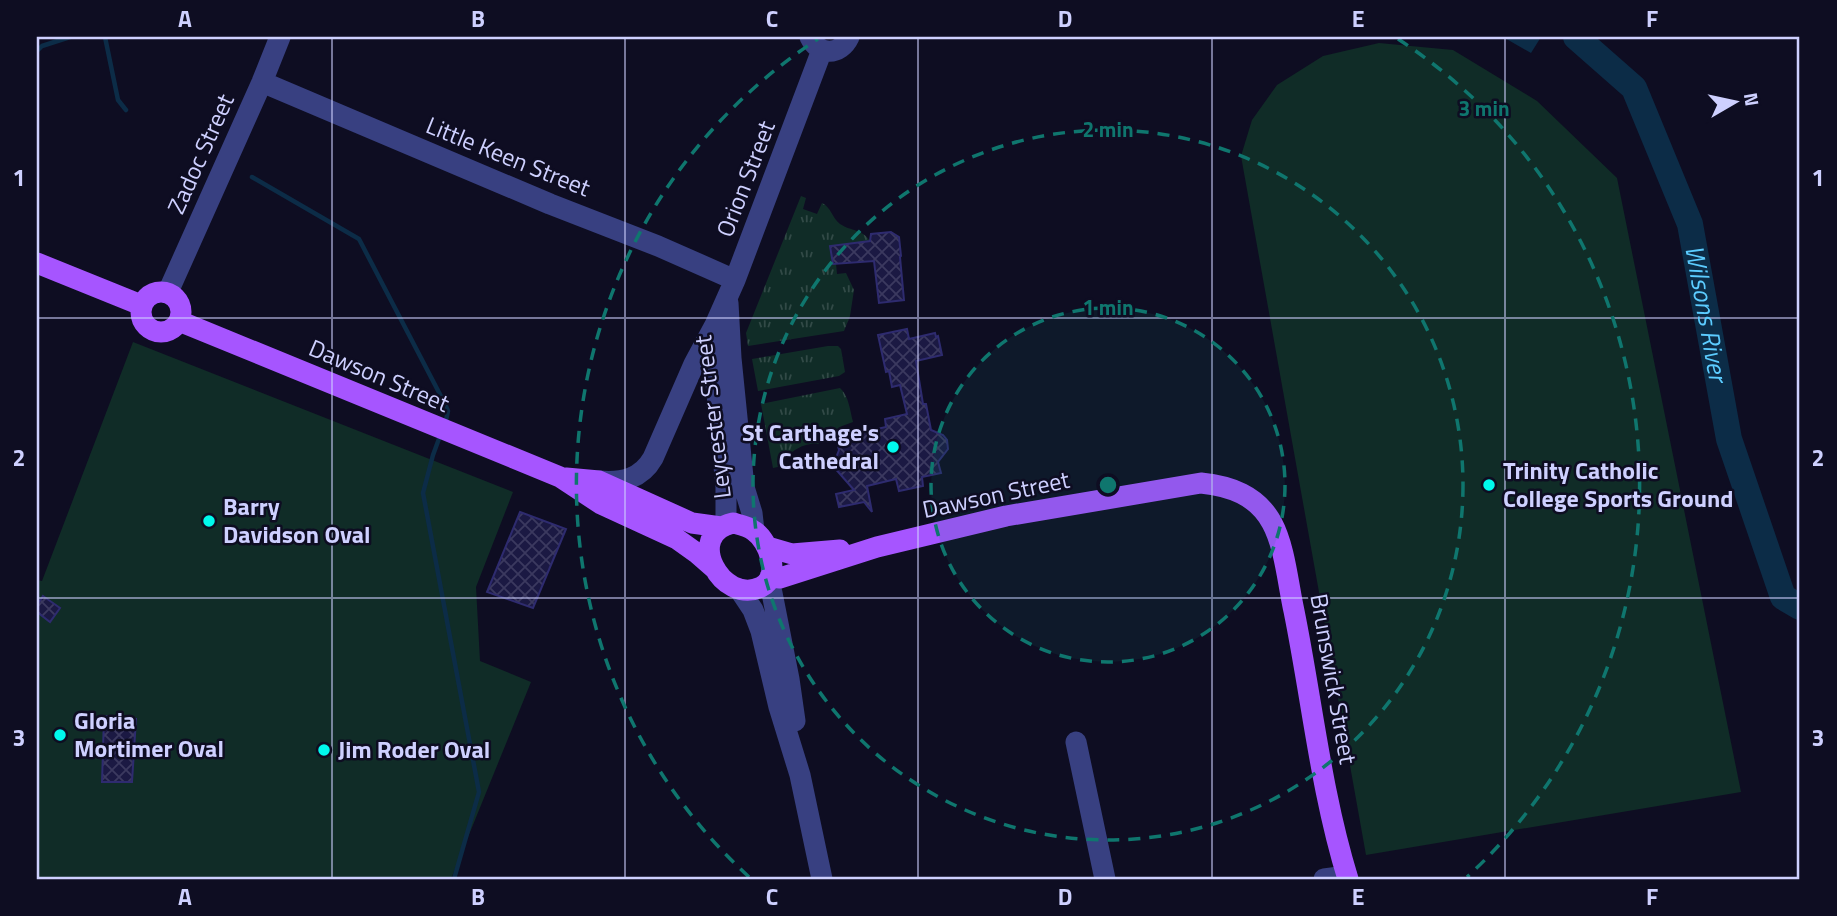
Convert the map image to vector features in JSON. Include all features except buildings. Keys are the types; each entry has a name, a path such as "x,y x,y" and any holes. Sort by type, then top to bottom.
{"main road":[{"path":"37,263 141,305"},
{"path":"168,292 179,302 179,321 170,330 153,331 141,317 141,305 149,295 168,292"},
{"name":"Dawson Street","path":"179,321 560,477 601,504 677,539 714,568"},
{"name":"Dawson Street","path":"560,477 599,481 692,523 724,526"},
{"name":"Dawson Street","path":"768,580 877,547 1006,516 1179,486 1201,483 1217,485 1234,489 1248,497"},
{"name":"Brunswick Street","path":"1248,497 1273,524 1282,550 1327,792 1347,877"},
{"path":"733,523 741,525 761,539 771,562 768,580 754,589 739,589 724,580 714,568 709,548 714,535 724,526 733,523"},
{"name":"Dawson Street","path":"761,539 792,554 877,547"}],"street":[{"name":"Zadoc Street","path":"168,292 280,37"},
{"path":"816,43 830,51 839,49 849,37"},
{"name":"Orion Street","path":"599,481 618,482 631,479 649,466 694,364 732,289 816,43"},
{"name":"Little Keen Street","path":"262,82 550,204 658,246 732,289"},
{"name":"Leycester Street","path":"732,289 731,358 744,487 761,539"},
{"name":"Orion Street","path":"715,325 714,363 726,487 724,526"},
{"path":"768,580 789,678 800,775"},
{"path":"739,589 753,610 761,631 779,707 800,775 822,879"},
{"path":"1076,741 1105,879"},
{"path":"1324,879 1347,877"}],"green space":[{"name":"Trinity Catholic College Sports Ground","path":"1379,43 1453,50 1537,101 1617,178 1741,792 1366,855 1241,156 1252,120 1277,85 1323,56"},
{"path":"801,196 806,198 803,209 817,214 822,203 840,224 860,232 870,241 830,246 832,264 836,264 837,274 846,273 854,290 850,316 844,331 748,346 746,333"},
{"path":"133,342 513,492 476,587 480,661 531,682 451,879 37,879 37,580 42,581"},
{"path":"838,346 841,349 845,372 839,376 758,391 752,359"},
{"path":"840,388 847,399 853,422 842,426 818,444 797,449 788,456 782,466 773,468 761,404"}],"water":[{"path":"1503,37 1541,37 1531,53"}],"waterway":[{"path":"37,51 42,46 70,37"},
{"path":"105,37 118,100 126,110"},
{"name":"Wilsons River","path":"1576,37 1634,88 1690,224 1729,439 1783,597 1800,607"},
{"path":"252,177 359,239 445,404 448,411 445,425"},
{"path":"440,436 423,493 479,792 454,879"}],"place":[{"name":"St Carthage's Cathedral","path":"893,447"},
{"name":"Trinity Catholic College Sports Ground","path":"1489,485"},
{"name":"Barry Davidson Oval","path":"209,521"},
{"name":"Gloria Mortimer Oval","path":"60,735"},
{"name":"Jim Roder Oval","path":"324,750"}]}
